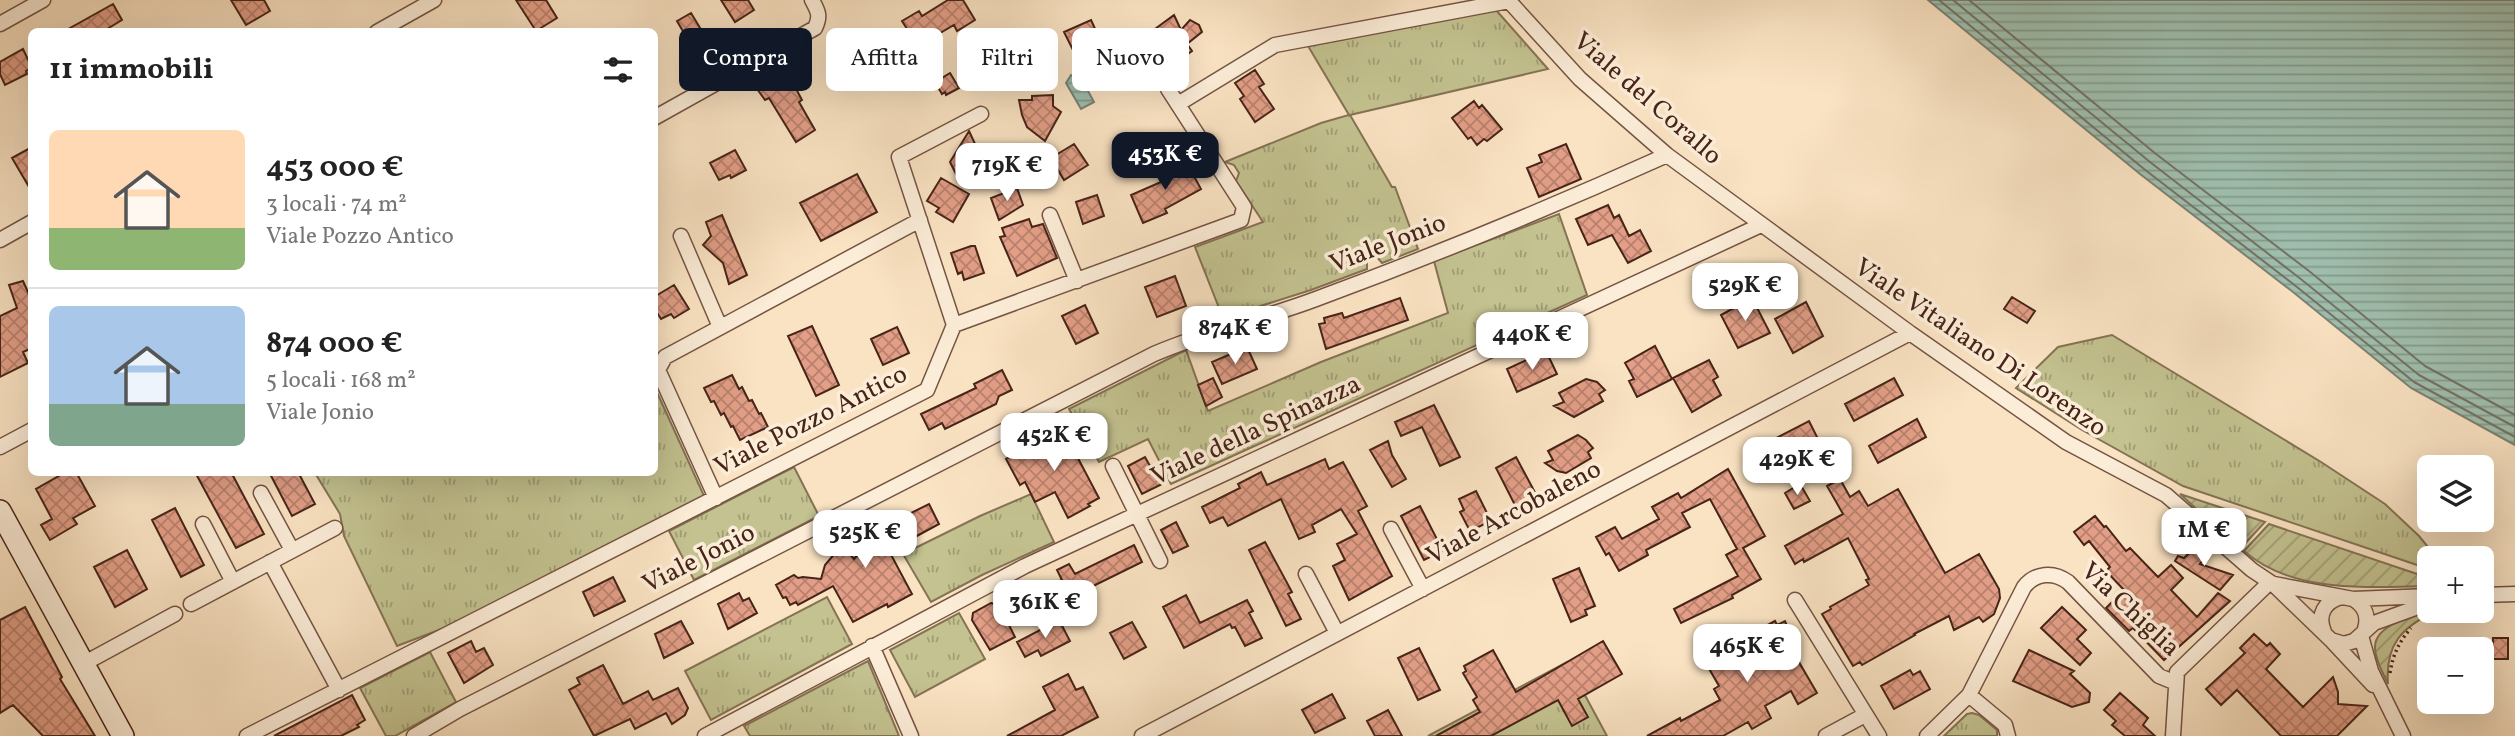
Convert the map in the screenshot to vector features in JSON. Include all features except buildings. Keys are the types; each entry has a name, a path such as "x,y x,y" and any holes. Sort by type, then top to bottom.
{"street":[{"path":"0,24 43,0"},
{"path":"384,28 434,0"},
{"path":"658,116 815,28 819,21 819,11 812,0"},
{"path":"1178,104 1275,45 1508,0"},
{"name":"Viale del Corallo","path":"1508,0 1580,79 1667,155 1761,225"},
{"path":"981,114 899,157 954,325 1241,220 1244,207 1169,91"},
{"name":"Viale Jonio","path":"414,736 460,709 1154,354 1314,300 1555,206 1667,155"},
{"path":"1050,215 1077,281"},
{"path":"716,498 659,370 664,357 920,220"},
{"path":"0,240 28,224"},
{"name":"Viale Vitaliano Di Lorenzo","path":"1761,225 2071,446 2166,495 2252,570 2272,583 2386,698"},
{"name":"Viale della Spinazza","path":"705,736 1025,566 1761,225"},
{"path":"681,236 720,327"},
{"name":"Viale Pozzo Antico","path":"247,736 927,390 954,325"},
{"name":"Viale Arcobaleno","path":"1142,736 1910,333"},
{"path":"0,447 28,432"},
{"path":"1113,466 1160,561"},
{"path":"261,493 292,551"},
{"path":"0,511 123,736"},
{"path":"202,524 233,582"},
{"path":"191,604 335,528"},
{"path":"1391,529 1423,589"},
{"path":"271,562 339,690"},
{"path":"1306,574 1337,633"},
{"name":"Via Chiglia","path":"1927,736 1969,695 2024,587 2031,578 2040,575 2053,576 2068,582 2159,676 2176,683"},
{"path":"2173,736 2177,672 2272,583 2347,598 2361,605 2366,614 2363,633 2371,671 2403,736"},
{"path":"2494,595 2515,594"},
{"path":"2417,596 2347,598 2331,601 2324,608 2321,624 2328,637 2349,643 2380,620 2417,607"},
{"path":"1795,600 1879,736"},
{"path":"83,664 175,614"},
{"path":"872,646 911,736"},
{"path":"1969,695 2005,725 2008,736"},
{"path":"1826,736 1865,716"}],"path":[{"path":"2389,678 2393,656 2400,640 2412,627"}],"green space":[{"path":"1496,10 1548,69 1350,115 1392,187 1395,187 1418,249 1382,263 1376,256 1367,260 1367,269 1223,318 1195,247 1263,222 1236,181 1239,173 1234,165 1225,162 1321,123 1349,115 1308,46"},
{"path":"1559,214 1587,295 1171,484 1148,439 1099,462 1069,409 1186,350 1208,411 1321,362 1448,313 1434,261"},
{"path":"2112,335 2385,504 2427,546 2417,546 2417,565 2183,486 2082,430 2016,388 2058,347"},
{"path":"658,395 705,498 452,625 397,646 344,536 340,514 317,476 658,476"},
{"path":"794,467 819,516 694,580 669,531"},
{"path":"1031,494 1054,542 931,602 903,554"},
{"path":"2180,494 2265,522 2240,549"},
{"path":"2269,524 2417,574 2417,586 2357,587 2308,581 2285,575 2244,551"},
{"path":"827,597 852,644 711,720 685,671"},
{"path":"959,613 985,659 915,697 890,650"},
{"path":"2417,615 2417,622 2398,638 2393,648 2389,658 2388,684 2376,657 2375,648 2381,633 2398,622"},
{"path":"430,652 456,702 395,736 386,736 360,688"},
{"path":"868,661 899,736 750,736 744,726"},
{"path":"1567,662 1607,736 1428,736"},
{"path":"1967,714 1979,715 1997,730 1997,736 1944,736"}],"water":[{"path":"1928,0 2515,0 2515,445 2411,388 2293,292 2140,174"},
{"path":"1072,76 1072,91 1088,91 1094,102 1081,109 1066,83"}]}
